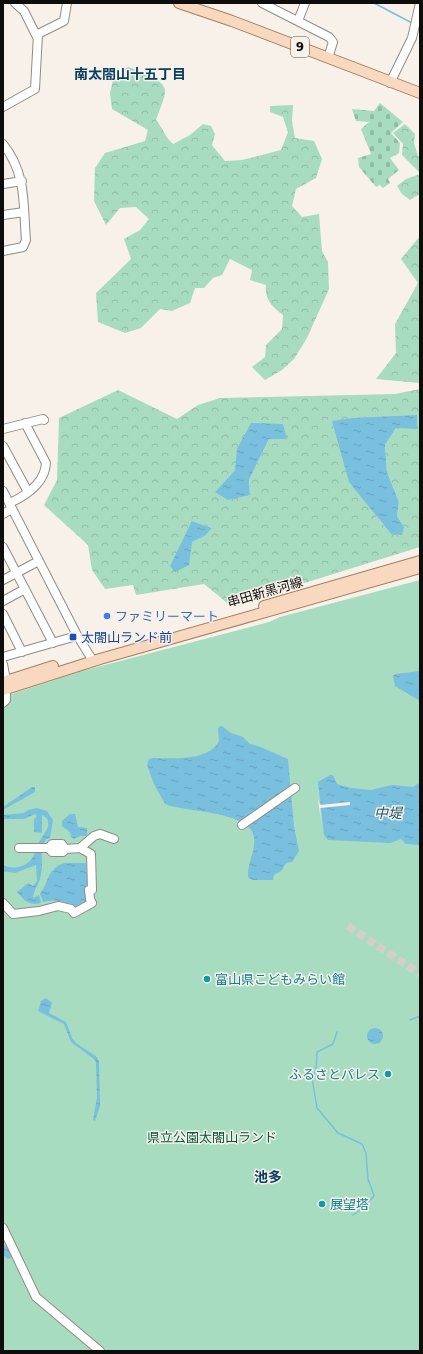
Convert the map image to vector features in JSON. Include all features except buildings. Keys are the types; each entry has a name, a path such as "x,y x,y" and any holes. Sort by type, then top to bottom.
{"main road":[{"name":"9","path":"179,3 232,20 420,94"},
{"name":"串田新黒河線","path":"5,685 420,561"},
{"name":"串田新黒河線","path":"89,659 420,570"}],"street":[{"path":"15,3 24,11 37,38"},
{"path":"3,107 35,90 38,34 64,21 67,3"},
{"path":"262,3 272,5 329,38 333,42 328,58"},
{"path":"298,21 305,3"},
{"path":"390,83 412,38 420,3"},
{"path":"3,144 19,170 22,181 26,240 23,247 3,251"},
{"path":"3,184 22,181"},
{"path":"3,215 24,212"},
{"path":"3,429 44,420"},
{"path":"6,508 28,492 43,478 46,463 25,423"},
{"path":"3,446 28,492"},
{"path":"3,491 6,508 35,563 46,578 73,637 89,659"},
{"path":"6,508 46,578 89,659"},
{"path":"3,547 53,643"},
{"path":"3,580 35,563"},
{"path":"3,601 25,589"},
{"path":"3,614 22,652"},
{"path":"3,657 73,637"},
{"path":"3,664 6,700 3,703"},
{"path":"242,825 295,788"},
{"path":"80,848 94,836 100,834 114,839"},
{"path":"3,903 13,914 39,911 58,906 71,909 74,913 92,903 89,890 92,890 91,854 80,848 66,849 63,852 52,852 48,848 19,848"},
{"path":"3,1228 36,1297 42,1304 100,1351"}],"green space":[{"path":"128,67 151,76 161,83 164,88 164,99 156,120 173,144 190,135 203,124 211,126 215,134 212,145 225,161 242,160 281,150 288,132 283,117 270,112 270,106 293,105 292,121 295,138 314,141 322,159 316,178 296,189 292,206 302,217 319,214 322,251 328,262 329,289 307,338 294,359 282,370 265,380 252,367 265,357 266,345 282,329 283,315 270,303 266,295 266,285 250,280 252,270 230,259 222,275 213,278 204,288 195,288 190,303 172,311 160,309 141,328 125,333 98,322 96,293 131,259 124,239 140,230 149,219 136,207 120,208 106,225 94,201 95,168 105,153 145,141 148,130 112,109 110,93 114,76"},
{"path":"380,103 403,122 391,133 400,143 399,153 390,158 399,170 388,179 390,183 383,188 380,185 376,187 359,167 358,158 371,154 361,129 369,122 356,121 352,109 374,111"},
{"path":"405,124 415,134 414,143 418,156 420,156 420,173 402,155 403,144 393,133"},
{"path":"420,174 420,194 410,200 402,194 397,186 406,179"},
{"path":"420,236 420,383 376,379 396,353 395,324 418,283 401,259"},
{"path":"420,389 420,547 231,606 204,584 136,595 133,585 105,589 92,570 88,545 44,505 57,480 59,418 118,390 177,419 198,405 220,398 395,394","holes":["380,416 396,428 385,445 387,472 399,502 397,516 404,527 391,534 376,516","283,424 269,439 249,480 250,495 216,491 235,470","192,521 212,528 205,536 192,542"]},
{"name":"県立公園太閤山ランド","path":"420,580 420,1351 3,1351 3,708 9,702 9,695 82,671 269,622 280,617"}],"water":[{"path":"417,415 417,429 396,428 385,445 387,472 399,502 397,516 404,527 402,535 391,534 349,482 332,421 353,418"},
{"path":"251,423 283,424 287,439 269,439 249,480 250,495 228,500 215,492 235,470 237,449"},
{"path":"192,521 212,528 205,536 192,542 189,565 175,572 170,566"},
{"path":"420,671 420,701 395,686 393,676 395,674"},
{"path":"220,726 231,733 243,737 250,744 288,759 294,827 299,851 292,862 285,864 280,872 274,875 273,880 252,880 248,877 254,842 254,837 250,828 242,822 230,817 165,804 154,784 147,765 149,759 152,758 179,758 198,756 207,753 214,748 219,741 218,729"},
{"name":"中堤","path":"330,775 333,775 337,784 351,788 371,790 392,785 413,787 420,782 420,845 406,844 401,839 390,843 328,840 324,835 318,782"},
{"path":"32,787 35,787 35,792 3,810 3,807"},
{"path":"37,808 47,811 53,820 50,838 46,839 42,849 42,869 33,898 39,895 41,903 33,904 25,900 17,892 28,883 33,886 37,881 36,865 15,873 3,871 3,865 8,867 17,867 30,861 35,853 37,845 47,829 48,821 42,815 42,833 34,832 34,820 37,816 35,814 24,819 3,819 3,815 24,813 28,810"},
{"path":"70,814 75,814 78,827 87,828 87,836 80,836 74,839 71,837 70,832 62,826 62,821"},
{"path":"64,863 86,863 86,873 89,875 87,894 88,903 75,911 72,907 60,901 43,902 40,894 51,872"},
{"path":"46,998 52,1003 49,1013 66,1022 72,1038 76,1043 97,1057 99,1061 100,1106 95,1121 93,1120 97,1098 96,1062 71,1042 64,1024 38,1011 41,1001"},
{"path":"375,1028 382,1033 383,1036 378,1043 375,1044 368,1039 367,1036 372,1029"},
{"path":"3,1244 9,1249 12,1257 8,1259 3,1255"}],"pier":[{"path":"318,799 320,805 350,802 350,805 320,808 321,822"}],"waterway":[{"path":"374,3 412,23"},
{"path":"410,1020 420,1016"},
{"path":"337,1032 333,1044 317,1052 316,1070 312,1078 317,1108 338,1133 362,1144 366,1153 368,1179 374,1196 363,1208 353,1215"}],"tunnel":[{"path":"348,926 420,974"}],"place":[{"name":"ファミリーマート","path":"107,616"},
{"name":"太閤山ランド前","path":"73,637"},
{"name":"富山県こどもみらい館","path":"207,979"},
{"name":"ふるさとパレス","path":"388,1074"},
{"name":"展望塔","path":"322,1204"}],"district":[{"name":"南太閤山十五丁目","path":"130,74"},
{"name":"池多","path":"268,1177"}]}
